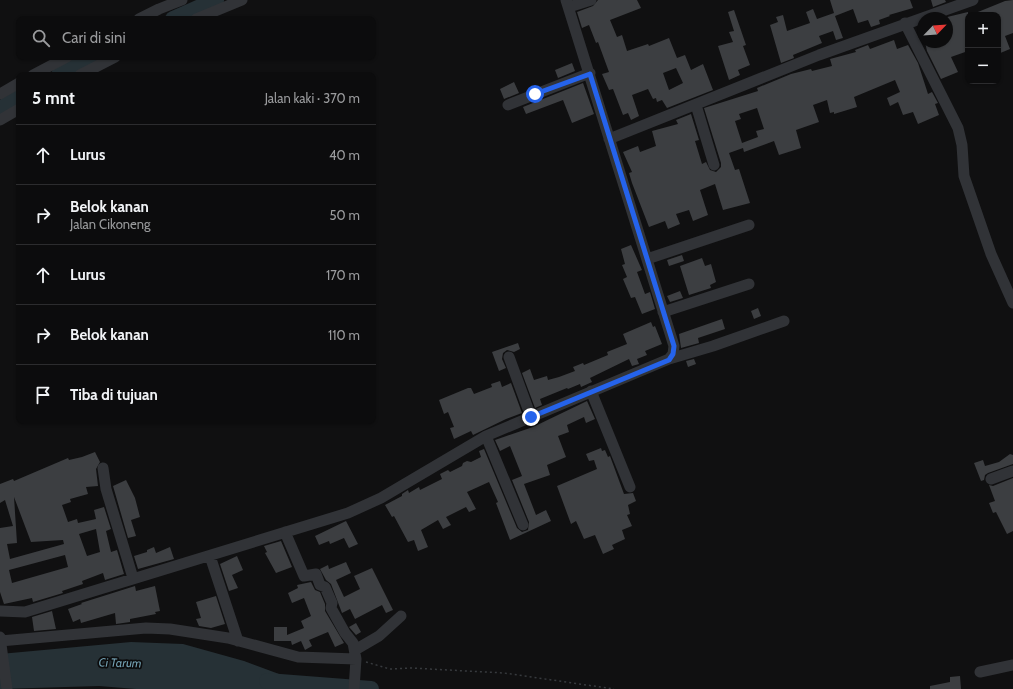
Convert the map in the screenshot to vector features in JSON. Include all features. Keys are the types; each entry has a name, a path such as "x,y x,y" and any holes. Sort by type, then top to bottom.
{"street":[{"path":"143,16 157,4 182,0"},
{"path":"203,16 242,0"},
{"path":"591,0 568,4 674,346 673,354 669,360"},
{"path":"609,139 905,23 973,0"},
{"path":"905,23 958,128 962,145 964,176 991,254 1013,303"},
{"path":"39,72 61,60"},
{"path":"86,72 109,60"},
{"path":"508,105 590,74"},
{"path":"0,94 16,85"},
{"path":"696,105 714,165"},
{"path":"0,120 16,111"},
{"path":"647,259 749,225"},
{"path":"663,312 749,284"},
{"path":"1,608 25,612 358,510 392,492 486,436 591,391 669,360 784,321"},
{"path":"509,357 531,417"},
{"path":"591,391 630,487"},
{"path":"486,436 523,525"},
{"path":"103,468 106,489 133,578"},
{"path":"991,479 1013,471"},
{"path":"285,532 304,576 316,574 320,585 325,587 332,603 331,608 345,633 353,643 356,655 354,689"},
{"path":"210,556 238,642"},
{"path":"7,689 0,641 146,628 170,629 238,642 298,657 356,655 401,616"},
{"path":"980,672 1013,665"}],"path":[{"path":"356,655 390,669 417,668 504,673 614,689"}],"water":[{"name":"Ci Tarum","path":"131,642 183,644 244,661 279,674 296,689 136,689 99,686 0,689 0,654"}],"building":[{"path":"598,0 637,0 641,8 610,20 617,37 622,35 627,51 648,44 649,46 669,38 677,58 685,55 691,70 703,64 713,90 667,108 662,100 657,102 656,98 653,99 648,89 632,95 639,116 631,120 628,113 623,115 613,89 609,90 602,74 609,72 598,42 596,43 589,25 582,28 577,12 593,6","holes":["676,68 683,83 669,90 663,73"]},
{"path":"830,0 910,0 913,8 889,15 890,16 879,20 880,24 871,27 868,20 858,23 853,9 835,16 843,38 836,40 833,31 819,36 822,43 793,55 794,58 781,63 770,25 778,22 776,17 783,15 787,31 810,23 806,12 813,9 817,19 834,13"},
{"path":"931,0 945,0 946,2 933,7"},
{"path":"1013,0 1013,33 1005,36 1010,49 1001,53 1001,12 978,12 1005,1"},
{"path":"734,10 746,45 743,46 750,65 738,70 740,75 729,80 718,46 733,42 729,32 734,31 728,12"},
{"path":"965,13 965,52 951,57 958,72 941,79 926,48 953,48 953,16"},
{"path":"894,40 897,49 908,45 918,63 928,94 932,92 938,103 935,104 939,115 918,124 913,112 903,115 898,102 890,106 887,98 900,92 895,80 854,97 857,107 844,111 834,114 834,112 830,113 827,100 813,105 819,122 796,130 801,148 779,155 774,141 744,152 743,148 729,153 735,170 739,169 750,203 723,210 715,184 700,190 708,215 693,221 689,210 676,214 680,224 668,229 665,221 649,227 632,183 629,173 632,172 623,152 638,146 640,152 656,146 652,131 678,124 676,120 691,114 699,140 695,141 702,164 706,162 710,170 716,172 721,167 721,163 704,108 758,91 757,88 791,74 832,66 830,59 856,52 855,50 868,45 870,49","holes":["757,108 764,129 756,131 758,137 742,143 735,121 741,119 739,114"]},
{"path":"572,63 575,71 558,78 555,70"},
{"path":"514,82 519,93 504,99 500,89"},
{"path":"583,83 594,114 572,123 563,100 526,114 523,107"},
{"path":"631,245 642,270 637,272 645,294 650,292 655,309 642,314 635,297 631,298 623,279 627,277 622,265 625,264 621,249"},
{"path":"682,255 684,261 669,266 667,260"},
{"path":"702,258 705,266 711,264 716,282 710,285 711,288 689,295 680,266"},
{"path":"680,291 683,298 670,302 667,296"},
{"path":"758,308 761,316 754,319 751,311"},
{"path":"722,319 725,329 698,338 699,343 681,348 679,334"},
{"path":"651,322 653,327 655,326 662,344 645,351 647,355 637,359 639,364 632,366 629,359 590,378 592,382 581,387 580,384 540,399 542,405 535,408 522,373 530,369 534,380 547,376 548,380 575,371 573,367 583,363 584,365 608,355 607,352 627,344 623,334"},
{"path":"518,343 520,349 514,352 507,350 503,353 502,359 506,368 499,371 492,352"},
{"path":"694,359 696,364 688,367 686,361"},
{"path":"500,381 502,387 511,383 522,413 473,435 471,431 454,439 450,428 454,427 448,412 444,414 439,400 468,388 471,388 474,394 492,387 491,384"},
{"path":"587,401 595,419 586,423 584,417 567,425 569,432 558,436 566,457 547,465 550,475 524,484 536,515 546,510 551,521 510,540 496,503 498,502 489,482 467,492 476,509 469,512 466,507 446,517 451,525 443,529 438,520 421,530 428,547 418,551 414,540 408,542 394,516 392,517 385,505 402,496 402,494 408,490 409,493 419,487 420,490 442,479 440,474 448,470 450,472 462,466 463,463 467,461 471,462 481,457 479,451 484,449 517,528 522,532 528,530 529,522 512,480 522,476 510,446 500,451 495,440 533,427"},
{"path":"601,448 602,451 605,450 608,457 610,456 624,494 633,493 636,501 628,505 630,514 627,515 632,526 622,530 625,539 612,545 614,549 603,554 595,535 584,539 576,521 571,524 557,486 597,469 594,460 589,461 586,454"},
{"path":"95,452 100,462 96,469 98,486 86,487 88,494 70,499 71,502 62,505 68,522 77,519 78,523 96,519 94,510 104,507 111,529 106,531 111,552 117,550 124,574 105,580 103,573 82,581 83,584 62,591 63,593 33,602 32,598 4,604 0,592 0,528 13,526 5,500 0,503 0,484 13,479 14,481 68,458 69,460","holes":["14,497 31,542 63,540 64,544 10,559 7,544 17,543","96,529 100,552 87,556 79,534","65,555 68,567 12,583 9,570"]},
{"path":"1010,454 1013,455 1013,464 988,473 985,475 984,480 981,481 974,463 983,460 985,466 999,462"},
{"path":"1013,478 1013,531 1007,534 996,512 993,513 989,503 995,501 989,485 993,486"},
{"path":"126,480 135,498 140,517 131,520 136,536 128,538 113,486"},
{"path":"346,521 358,544 349,548 344,538 330,544 329,541 319,545 315,536"},
{"path":"281,541 292,567 276,573 265,553 267,552 264,546"},
{"path":"154,547 156,553 170,547 174,559 138,569 134,556 147,552 147,550"},
{"path":"237,556 243,570 232,575 238,588 229,591 220,564"},
{"path":"346,562 351,573 336,580 344,597 360,589 354,576 372,568 393,610 386,613 382,605 355,619 350,609 342,613 331,584 326,580 320,569 328,565 329,569"},
{"path":"311,582 315,590 320,592 325,604 325,611 344,643 335,647 328,632 309,640 312,646 305,650 301,641 292,645 291,641 274,641 274,627 287,627 287,635 304,628 301,621 311,616 304,598 292,603 288,593 298,588 297,585"},
{"path":"135,586 136,591 155,586 160,611 155,612 156,614 130,619 130,622 116,624 115,613 81,623 80,619 73,622 68,609 82,604 81,603"},
{"path":"216,596 225,624 211,628 199,626 196,619 201,618 196,602"},
{"path":"52,611 56,629 34,631 32,617"},
{"path":"356,623 361,632 356,635 349,627"},
{"path":"960,676 961,689 930,689 930,686 950,682 950,677"}],"waterway":[{"path":"180,16 216,0"},
{"path":"64,72 86,60"},
{"path":"0,109 16,100"},
{"path":"267,681 371,689"}],"route":[{"path":"531,417 669,360 673,354 674,346 590,74 535,94"}]}
